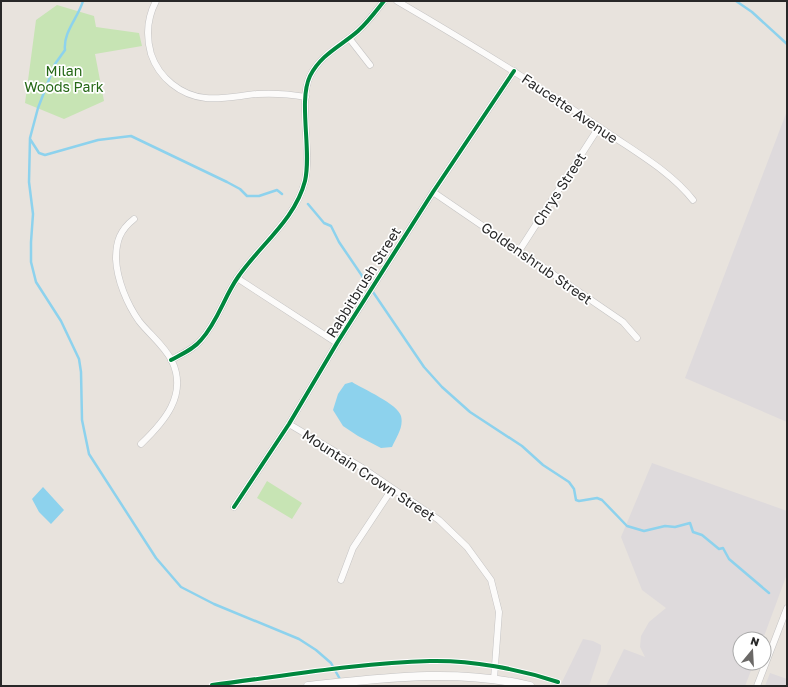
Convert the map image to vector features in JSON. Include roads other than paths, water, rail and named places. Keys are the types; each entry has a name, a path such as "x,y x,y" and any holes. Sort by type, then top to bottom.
{"street":[{"path":"156,1 148,29 150,51 160,72 168,81 185,93 206,99 268,93 306,97"},
{"path":"172,360 194,346 204,336 215,322 237,278 254,256 286,220 300,194 307,165 306,97 309,77 326,54 364,26 384,1"},
{"name":"Faucette Avenue","path":"397,1 514,71 599,127 646,159 683,188 693,200"},
{"path":"349,38 370,64"},
{"name":"Rabbitbrush Street","path":"234,507 289,424 337,343 433,192 514,71"},
{"name":"Chrys Street","path":"519,251 599,127"},
{"name":"Goldenshrub Street","path":"433,192 623,322 637,338"},
{"path":"134,219 126,226 116,244 116,264 119,276 133,312 172,360 177,382 176,397 165,419 141,444"},
{"path":"237,278 337,343"},
{"name":"Mountain Crown Street","path":"289,424 361,468 439,520 467,547 491,580 499,612 494,679"},
{"path":"341,580 354,548 392,489"},
{"path":"756,686 787,608"},
{"path":"308,686 444,675 494,679 530,686"}],"water":[{"path":"352,382 380,397 398,411 402,420 399,432 392,447 381,448 358,436 343,426 333,410 338,394 345,384"},
{"path":"43,487 64,510 51,524 39,512 32,499"}],"waterway":[{"path":"83,1 68,31 65,50 55,64 38,108 30,138 29,182 33,214 31,262 36,282 61,321 79,359 81,372 82,420 89,454 156,558 181,587 214,604 299,639 316,650 331,663 341,681"},
{"path":"736,1 752,12 787,44"},
{"path":"30,139 39,153 45,155 98,140 131,136 227,182 240,189 247,196 259,196 277,190 282,194"},
{"path":"308,204 324,223 331,226 339,242 424,367 442,387 470,412 522,446 543,465 569,482 574,489 576,500 579,501 597,498 602,500 627,526 644,531 665,526 675,527 690,523 693,532 702,535 719,549 723,548 729,559 769,593"}],"park label":[{"name":"Milan Woods Park","path":"64,78"}]}
